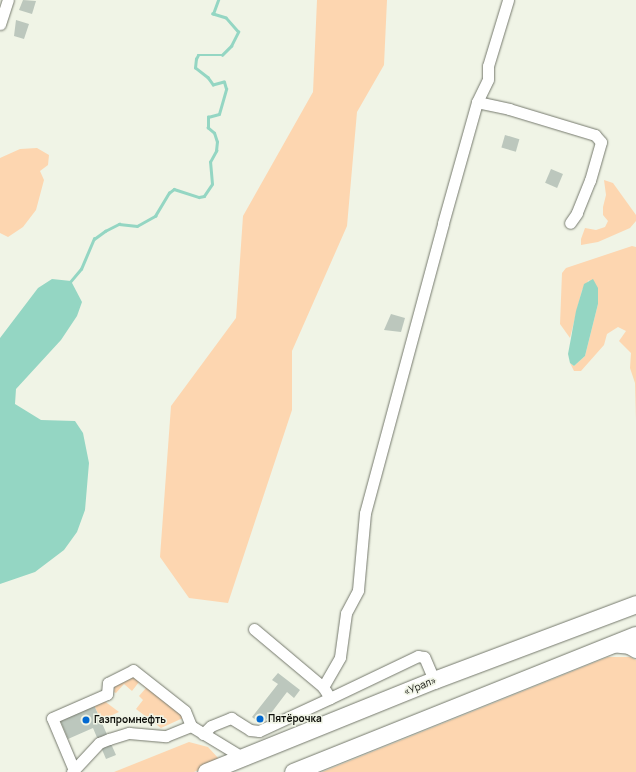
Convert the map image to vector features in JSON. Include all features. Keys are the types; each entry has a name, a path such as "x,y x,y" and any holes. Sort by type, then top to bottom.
{"highway":[{"name":"«Урал»","path":"206,772 434,680 636,604"},
{"path":"300,770 636,635"}],"main road":[{"path":"611,645 629,647 636,651"}],"street":[{"path":"0,24 8,0"},
{"path":"323,687 340,657 346,613 358,590 365,513 477,102 488,79 488,66 508,0"},
{"path":"477,102 510,109 595,135 601,142 590,180 577,213 570,222"},
{"path":"254,630 323,687 330,698"},
{"path":"203,734 211,726 231,718 250,730 259,731 418,656 424,657 434,680"},
{"path":"190,726 166,736 129,733 109,739 99,743 73,771 52,718 107,694 108,683 133,670 185,711 190,726 242,758"}],"shaded area":[{"path":"317,0 387,0 384,65 357,112 347,226 292,351 292,410 228,603 189,598 160,557 171,406 236,318 243,216 313,92"},
{"path":"37,148 49,155 48,165 40,171 44,180 36,210 23,227 8,237 0,233 0,158 20,149"},
{"path":"604,180 613,183 636,215 636,221 630,228 598,242 581,245 581,239 585,228 596,230 605,227 608,221 603,215 606,195"},
{"path":"632,246 636,247 636,421 635,383 630,368 631,353 619,341 626,331 618,327 607,334 604,345 581,371 574,371 570,363 574,366 585,356 598,304 589,280 582,290 570,338 560,324 562,273 566,268"},
{"path":"608,657 630,657 636,660 636,772 322,772"},
{"path":"132,675 182,713 183,718 161,728 136,709 143,700 139,696 146,688 139,682 132,691 124,684 116,693 114,692 115,683"},
{"path":"103,700 119,712 101,720 94,705"},
{"path":"189,742 208,747 219,759 216,763 194,772 114,772"}],"water":[{"path":"52,279 71,281 82,302 77,316 61,340 16,389 15,404 41,420 75,421 83,433 89,463 85,510 77,532 64,550 35,572 0,584 0,338 38,288"},
{"path":"593,279 598,288 598,304 585,356 574,366 570,363 568,354 576,311 584,284"}],"building":[{"path":"23,0 36,1 32,14 19,10"},
{"path":"16,20 29,24 24,39 14,36"},
{"path":"505,135 519,139 516,152 501,147"},
{"path":"551,169 563,174 557,188 545,183"},
{"path":"391,314 405,318 401,332 384,330"},
{"path":"278,673 300,690 294,698 287,692 262,725 252,717 278,684 272,680"},
{"path":"94,705 116,755 106,759 93,728 68,739 60,720"}],"waterway":[{"path":"70,282 81,269 94,239 105,231 119,224 137,226 155,216 169,193 174,189 199,197 204,196 212,184 210,162 216,151 217,142 214,133 208,128 208,117 219,114 226,89 224,82 213,85 208,78 195,68 196,59 198,55 222,55 231,46 238,32 226,18 213,14 218,0"}],"place":[{"name":"Пятёрочка","path":"260,719"},
{"name":"Газпромнефть","path":"86,720"}]}
